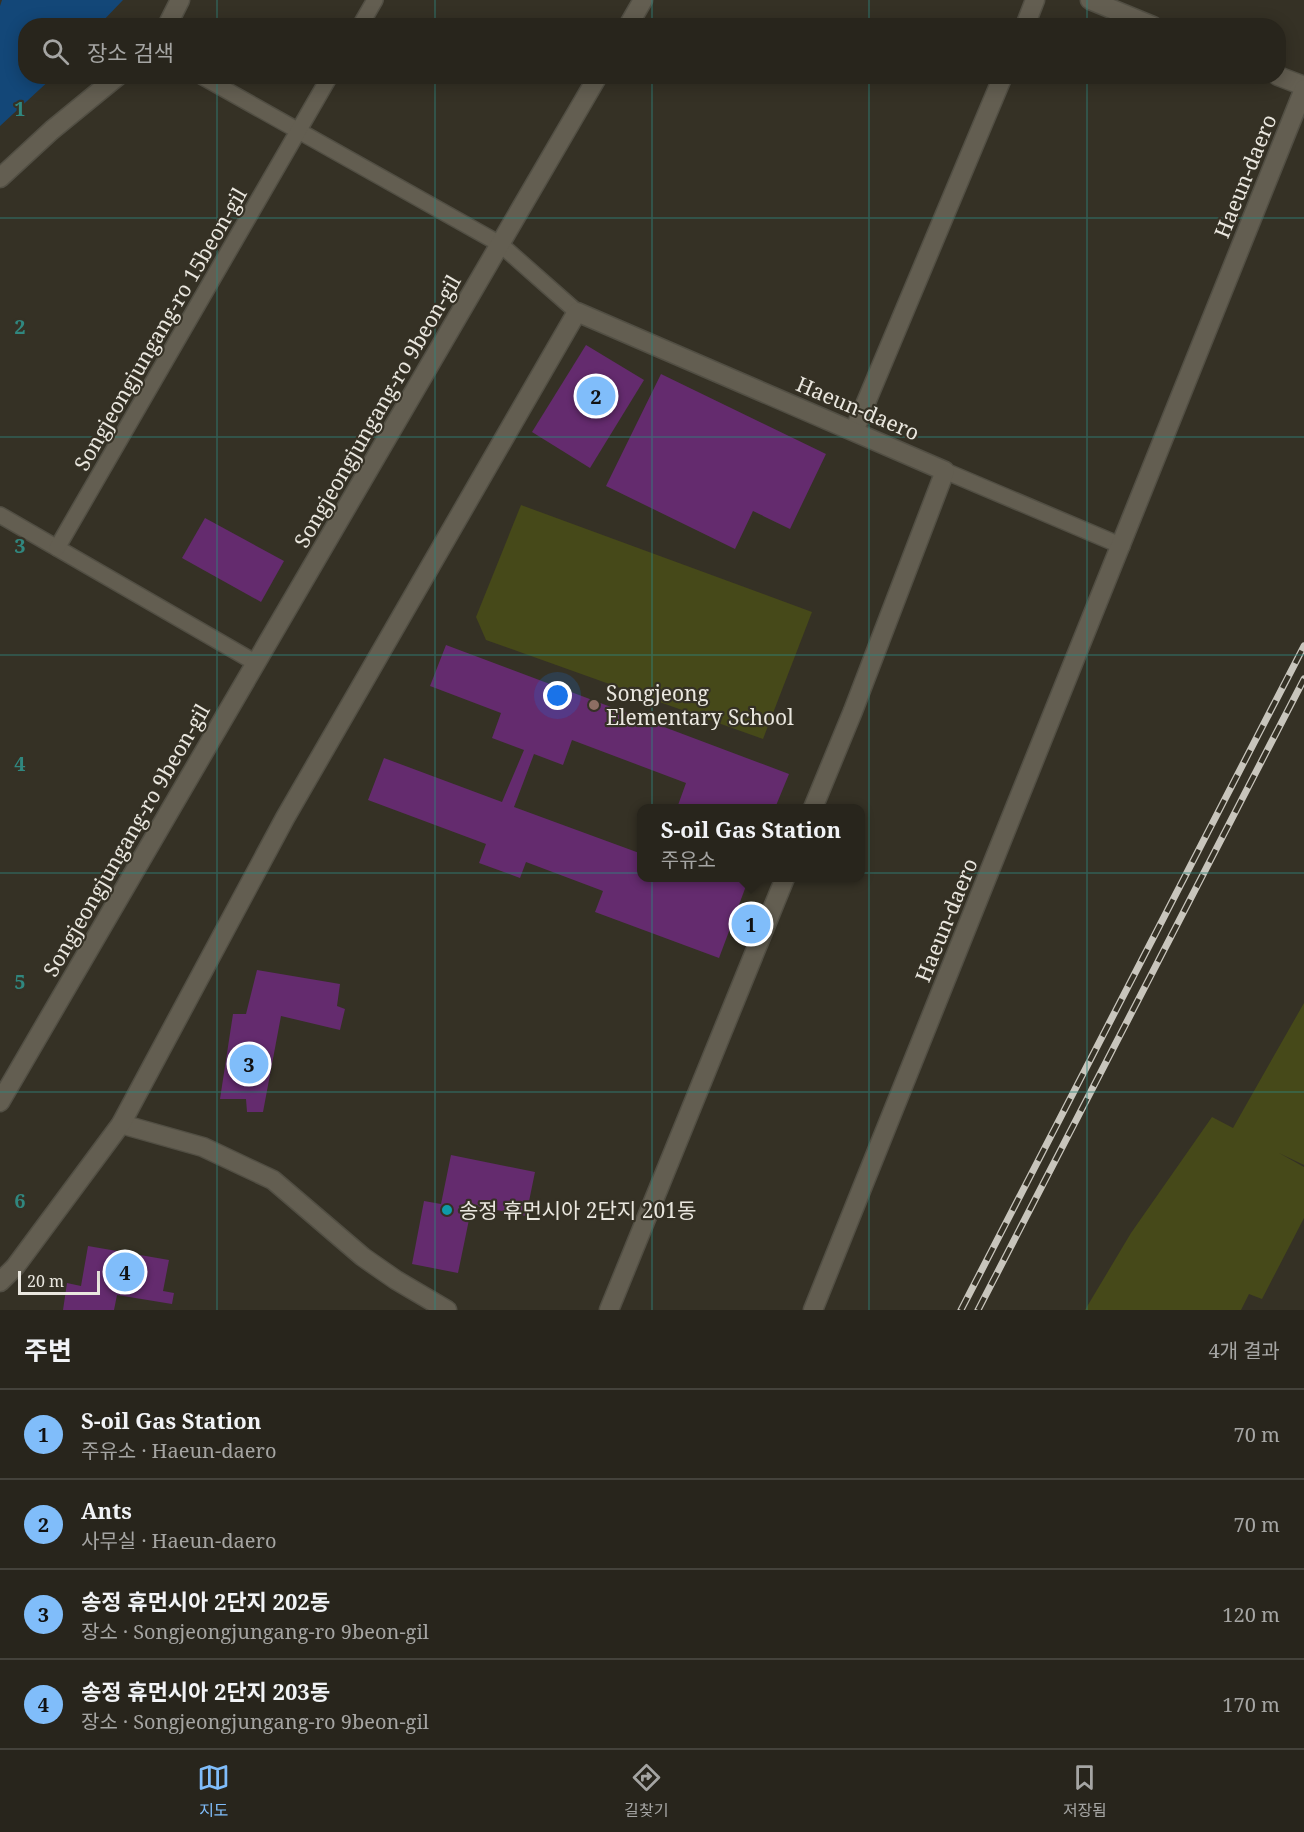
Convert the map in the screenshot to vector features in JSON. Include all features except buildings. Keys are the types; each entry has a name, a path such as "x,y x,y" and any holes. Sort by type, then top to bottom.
{"street":[{"path":"171,18 180,0"},
{"path":"633,18 643,0"},
{"path":"1028,18 1035,0"},
{"path":"1090,0 1134,18"},
{"path":"1286,80 1304,88"},
{"path":"0,178 52,130 108,84"},
{"name":"Songjeongjungang-ro 9beon-gil","path":"0,1102 593,84"},
{"path":"854,431 1000,84"},
{"name":"Haeun-daero","path":"813,1310 1122,546 1304,88"},
{"path":"0,1282 15,1267 121,1124 285,818 577,312"},
{"name":"Haeun-daero","path":"577,312 945,471"},
{"path":"815,804 853,711 945,471"},
{"path":"609,1310 783,882"},
{"path":"121,1124 203,1147 273,1180 363,1257 396,1281 447,1310"}],"lane":[{"path":"365,18 375,0"},
{"path":"215,84 500,244 577,312"},
{"name":"Songjeongjungang-ro 15beon-gil","path":"57,548 325,84"},
{"name":"Haeun-daero","path":"945,471 1122,546"},
{"path":"0,515 256,663"}],"green space":[{"path":"521,505 812,612 763,739 486,640 476,617"},
{"path":"1304,1003 1304,1165 1279,1153 1304,1167 1304,1218 1262,1299 1249,1294 1241,1310 1085,1310 1131,1233 1212,1117 1233,1128"}],"water":[{"path":"2,0 123,0 106,18 18,18 18,84 45,84 0,126 0,6"}],"railway":[{"path":"961,1310 1304,646"},
{"path":"978,1310 1304,679"}],"place":[{"name":"Ants","path":"596,396"},
{"name":"Songjeong Elementary School","path":"594,705"},
{"name":"S-oil Gas Station","path":"751,924"},
{"name":"송정 휴먼시아 2단지 202동","path":"249,1064"},
{"name":"송정 휴먼시아 2단지 201동","path":"447,1210"},
{"name":"송정 휴먼시아 2단지 203동","path":"125,1272"}]}
